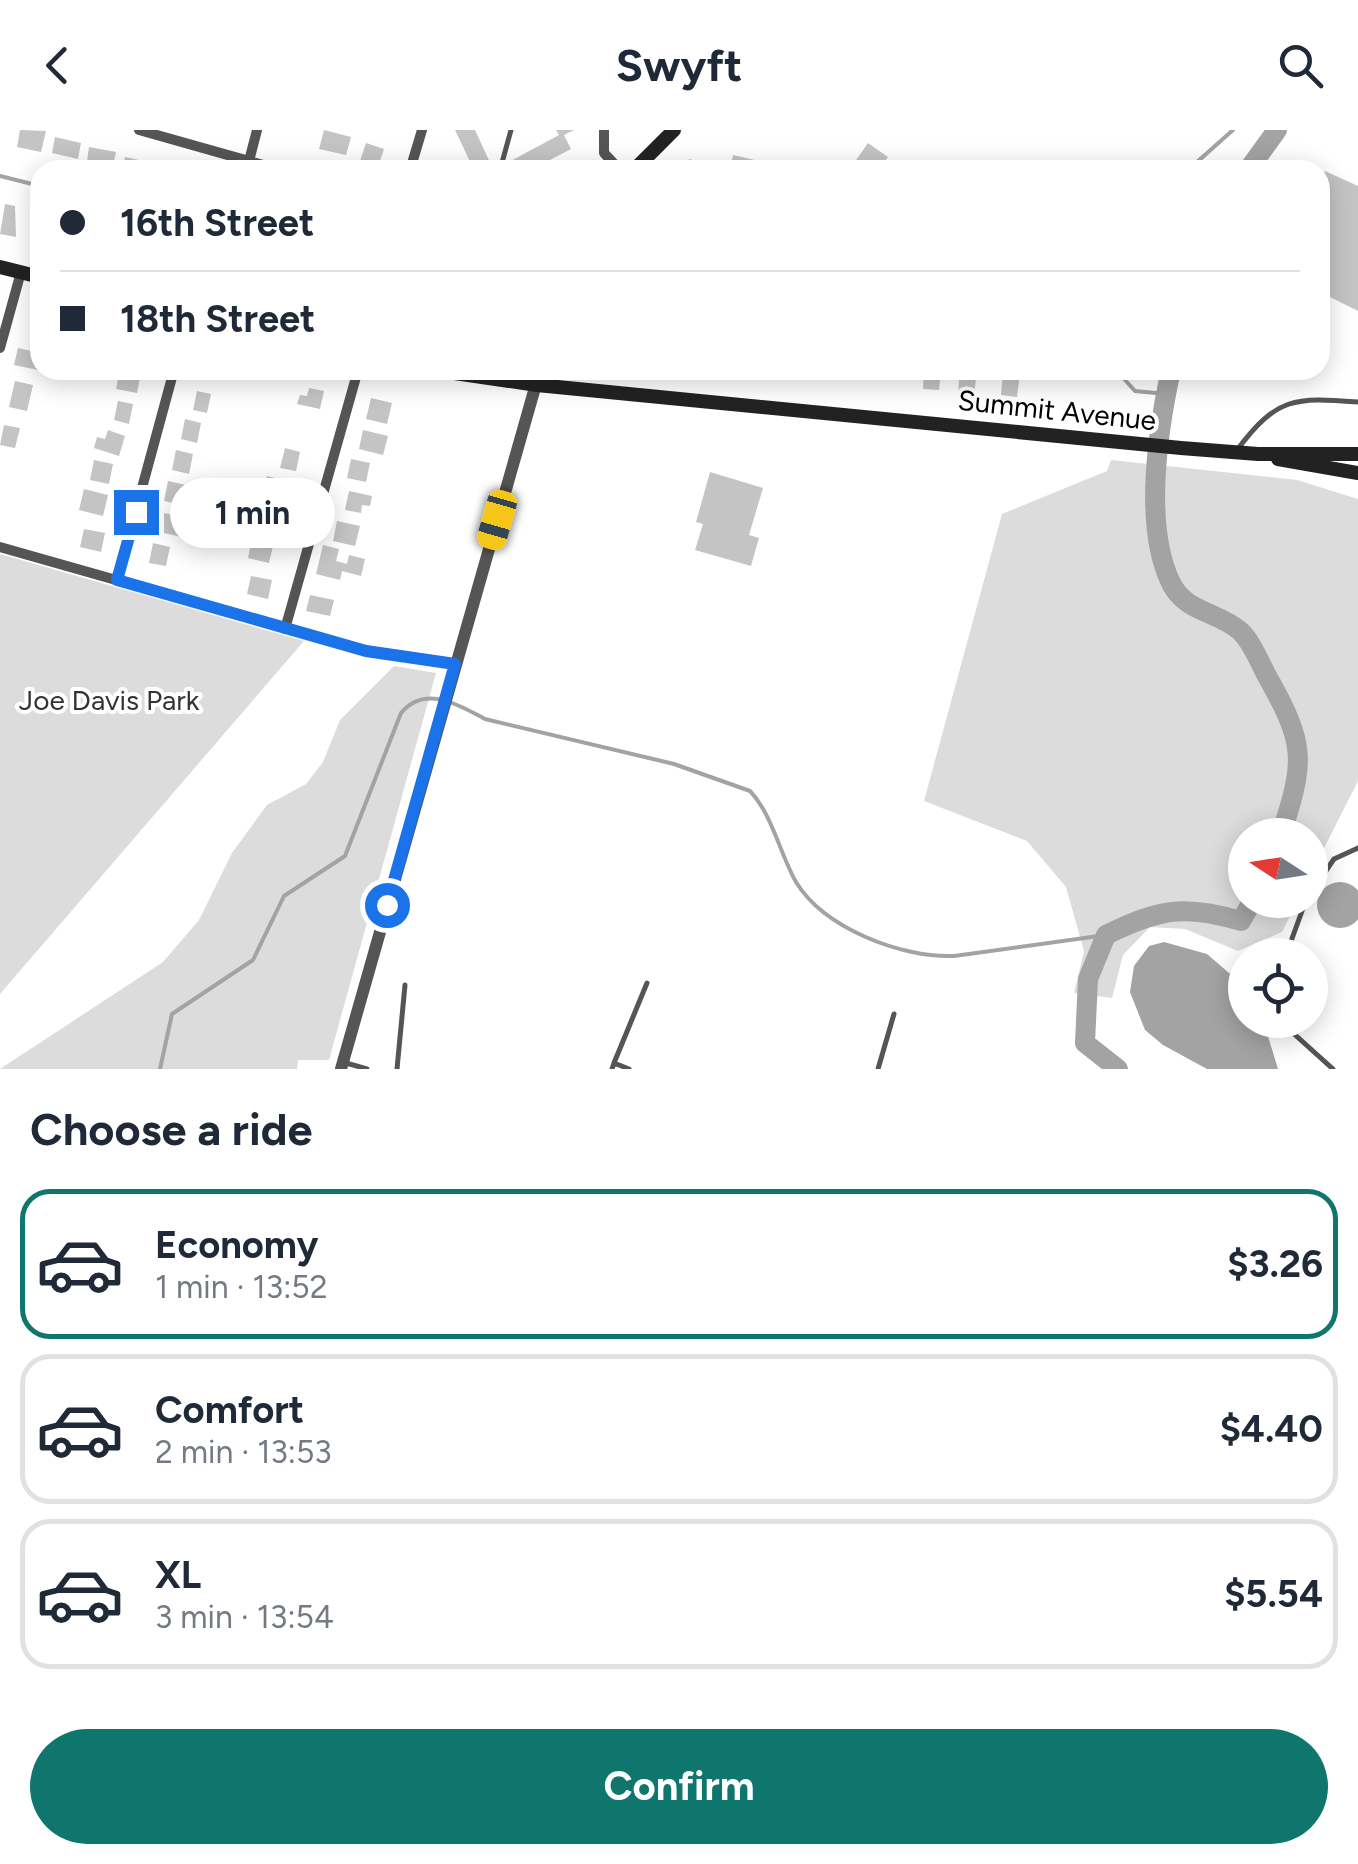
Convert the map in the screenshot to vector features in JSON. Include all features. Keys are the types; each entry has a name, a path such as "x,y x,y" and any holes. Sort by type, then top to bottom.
{"main road":[{"path":"644,160 674,130"},
{"path":"0,267 30,274"},
{"name":"Summit Avenue","path":"564,380 1181,448 1258,454 1358,454"},
{"name":"Summit Avenue","path":"1258,454 1358,472"}],"street":[{"path":"139,130 246,160"},
{"path":"250,160 258,130"},
{"path":"413,160 422,130"},
{"path":"604,130 604,152 611,160"},
{"path":"0,348 21,272"},
{"path":"117,580 171,380"},
{"path":"285,629 355,380"},
{"path":"342,1066 536,380"},
{"path":"0,547 366,651 455,664"}],"lane":[{"path":"503,160 512,130"},
{"path":"1235,453 1257,423 1286,402 1307,398 1358,402"},
{"path":"1328,868 1334,859 1358,848"},
{"path":"629,1069 612,1066 647,984"},
{"path":"397,1069 405,985"},
{"path":"878,1069 894,1014"},
{"path":"1299,1038 1333,1069"},
{"path":"342,1066 367,1069"}],"green space":[{"path":"1111,460 1297,480 1358,499 1358,781 1328,840 1328,818 1228,818 1228,918 1289,918 1282,932 1268,938 1228,938 1228,947 1185,929 1150,927 1123,955 1112,998 1074,993 1084,951 1066,887 1027,841 924,801 1002,514 1107,471"},
{"name":"Joe Davis Park","path":"0,554 304,641 0,994"},
{"path":"394,666 436,673 329,1060 298,1060 297,1069 0,1069 163,962 199,920 232,853 267,805 306,784 323,762 340,720"}],"shaded area":[{"path":"1349,884 1359,893 1359,917 1349,926 1331,926 1322,918 1328,918 1328,886"},
{"path":"1164,942 1207,954 1228,972 1228,1038 1269,1038 1278,1069 1207,1069 1163,1045 1145,1030 1130,992 1134,966 1149,946"}],"building":[{"path":"20,130 46,131 41,152 17,147"},
{"path":"324,130 351,137 346,155 319,149"},
{"path":"455,130 475,130 489,160 469,160"},
{"path":"556,130 574,130 564,135 571,149 550,160 513,160 559,135"},
{"path":"55,137 81,143 78,159 52,153"},
{"path":"366,143 384,149 380,160 360,160"},
{"path":"868,143 888,157 886,160 856,160"},
{"path":"89,147 116,152 114,160 87,160"},
{"path":"1330,173 1358,186 1358,311 1330,297"},
{"path":"5,204 15,206 16,237 0,234"},
{"path":"18,348 30,351 30,368 14,365"},
{"path":"118,380 140,380 137,393 116,389"},
{"path":"923,380 940,380 939,390 923,389"},
{"path":"959,380 976,380 974,396 958,394"},
{"path":"1002,380 1019,380 1017,397 1001,395"},
{"path":"15,381 33,385 27,411 9,407"},
{"path":"309,388 324,391 320,409 297,404 300,395 307,396"},
{"path":"197,391 211,394 207,413 193,410"},
{"path":"371,398 392,403 387,424 366,419"},
{"path":"118,401 133,404 129,424 114,420"},
{"path":"185,419 201,423 197,443 181,439"},
{"path":"4,425 20,428 15,448 0,445"},
{"path":"108,430 125,436 119,456 94,448 97,437 105,439"},
{"path":"363,430 388,436 383,455 359,449"},
{"path":"285,448 300,452 296,471 280,468"},
{"path":"176,450 193,454 189,474 172,470"},
{"path":"351,459 370,463 366,482 347,478"},
{"path":"94,460 113,464 109,484 90,480"},
{"path":"710,472 763,488 749,535 759,538 751,566 695,550 703,524 696,522"},
{"path":"267,476 291,482 287,501 262,496"},
{"path":"168,481 186,485 182,505 164,501"},
{"path":"84,489 108,495 103,516 79,510"},
{"path":"349,491 372,496 370,506 362,505 361,513 345,510"},
{"path":"258,506 283,512 278,533 253,526"},
{"path":"159,512 190,518 186,538 155,531"},
{"path":"337,521 360,526 355,546 333,541"},
{"path":"84,529 105,533 101,552 80,547"},
{"path":"252,538 274,542 269,563 248,558"},
{"path":"153,543 170,547 166,566 149,563"},
{"path":"323,545 339,549 336,561 347,564 349,555 365,559 361,576 342,571 340,580 316,574"},
{"path":"251,576 272,580 268,599 247,594"},
{"path":"310,595 334,600 330,616 306,611"}],"waterway":[{"path":"1199,160 1233,130"},
{"path":"1255,160 1277,130"},
{"path":"0,176 30,184"},
{"path":"1125,380 1135,391 1166,394"},
{"path":"1169,380 1156,477 1157,534 1162,560 1171,583 1184,600 1243,634 1289,719 1298,753 1286,818"},
{"path":"160,1069 172,1014 253,960 284,896 345,856 401,713 410,704 431,698 485,719 674,764 750,791 764,811 796,882 809,898 844,926 888,946 954,956 1106,935"},
{"path":"1118,1069 1085,1043 1088,979 1106,935 1141,919 1172,912 1203,912 1228,918"},
{"path":"1228,918 1243,918"}],"route":[{"path":"136,512 117,580 366,651 455,664 387,905"}]}
